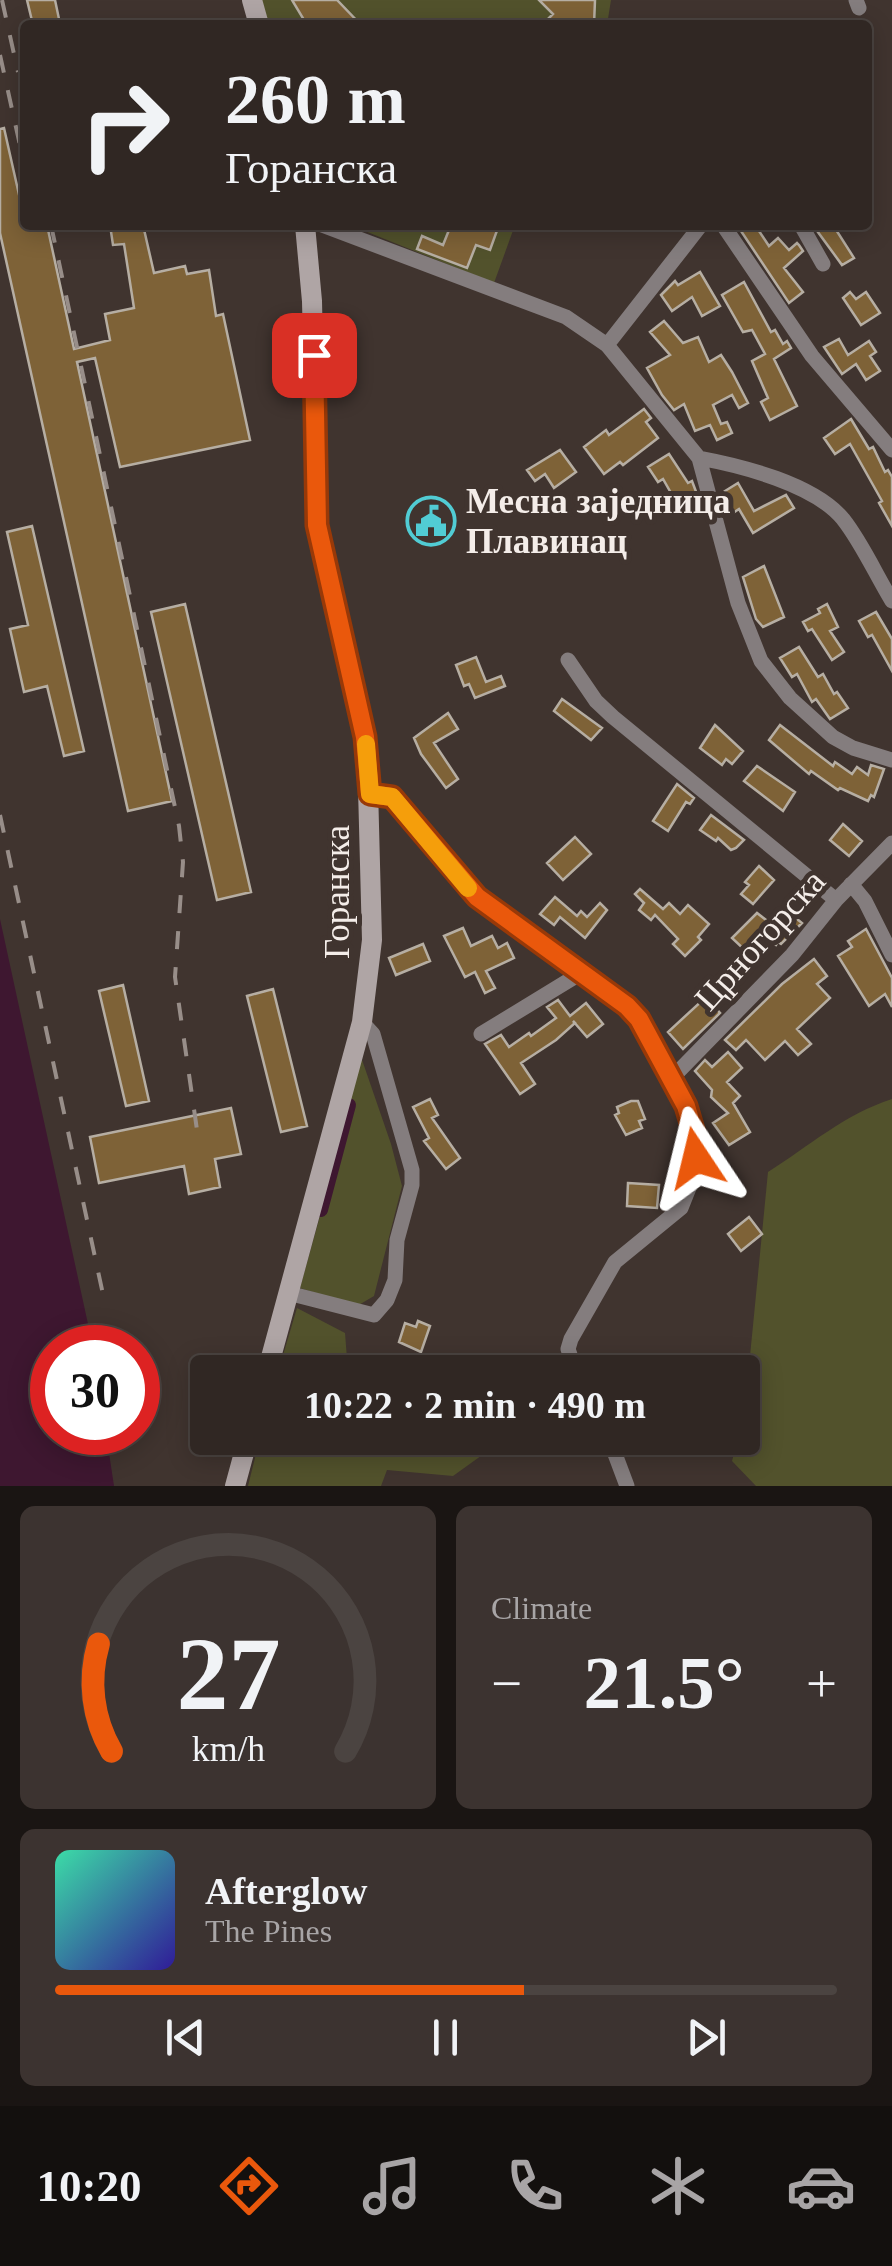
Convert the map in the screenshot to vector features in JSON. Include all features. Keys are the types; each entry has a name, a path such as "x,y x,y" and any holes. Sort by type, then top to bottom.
{"main road":[{"name":"Горанска","path":"272,1355 362,1022 372,940 370,794 365,737 317,525 312,319 305,230"},
{"path":"235,1486 243,1455"}],"street":[{"path":"335,230 552,311 607,345 699,458 738,603 761,661 790,698 832,737 892,760"},
{"path":"607,345 697,230"},
{"path":"726,230 812,356 892,450"},
{"path":"804,230 823,264"},
{"path":"699,458 773,478 823,502 844,520 892,601"},
{"path":"568,660 584,686 612,717 836,900"},
{"path":"370,794 392,797 477,897 627,1006 639,1019 686,1106 696,1140 689,1193 681,1208 626,1251 604,1276 571,1340 570,1355"},
{"name":"Црногорска","path":"672,1078 792,955 836,900 892,843"},
{"path":"851,884 865,901 892,955"},
{"path":"480,1034 582,973"},
{"path":"288,1292 374,1315 387,1300 394,1280 397,1240 412,1185 412,1170 373,1034 362,1022"},
{"path":"616,1455 628,1486"}],"shaded area":[{"path":"261,0 611,0 608,20 267,20"},
{"path":"362,230 513,230 494,283"},
{"path":"0,919 88,1325 30,1325 30,1455 109,1455 114,1486 0,1486"},
{"path":"360,1054 402,1186 374,1296 357,1306 300,1288 342,1137"},
{"path":"892,1099 892,1486 756,1486 732,1461 734,1455 760,1455 760,1355 750,1355 768,1172 875,1105"},
{"path":"297,1308 345,1333 347,1355 283,1355"},
{"path":"256,1455 482,1455 453,1476 387,1470 381,1486 248,1486"}],"building":[{"path":"27,0 55,0 59,19 32,20"},
{"path":"292,0 337,0 356,20 304,20"},
{"path":"539,0 595,0 594,20 547,20 553,14"},
{"path":"4,128 20,199 20,230 48,230 74,349 110,340 105,314 134,308 124,244 113,245 111,230 144,230 154,273 185,266 187,274 209,270 216,316 223,314 250,440 120,467 95,358 77,362 172,801 128,811 0,233 0,129"},
{"path":"449,230 497,230 490,250 476,245 467,268 417,249 422,236 443,245"},
{"path":"740,230 758,230 769,246 778,238 789,250 797,243 803,251 784,268 803,292 789,303"},
{"path":"816,230 836,230 854,258 842,265"},
{"path":"700,272 720,306 702,316 692,297 672,311 661,295 675,281 678,285"},
{"path":"744,282 771,332 775,330 783,344 787,341 791,348 774,359 797,406 770,420 761,402 768,398 752,361 765,354 752,330 743,332 722,295"},
{"path":"850,292 856,299 866,292 880,313 861,325 843,298"},
{"path":"664,321 683,343 698,337 709,362 721,355 732,372 748,403 739,408 732,395 713,405 721,424 727,422 732,433 717,440 710,425 695,431 684,404 674,410 662,395 647,368 670,355 650,332"},
{"path":"839,339 848,355 869,341 876,352 870,356 880,371 866,380 856,364 842,374 824,347"},
{"path":"644,409 651,418 646,422 658,438 623,465 620,462 604,474 584,447 606,430 609,435"},
{"path":"851,419 892,477 892,526 850,444 835,454 824,438"},
{"path":"560,450 576,472 554,488 545,474 535,481 527,470"},
{"path":"669,454 688,483 692,481 698,497 679,507 663,479 658,482 648,467"},
{"path":"738,483 754,511 786,495 794,508 753,533 739,509 733,513 724,497 728,495 725,491"},
{"path":"422,513 447,515 446,536 421,535"},
{"path":"32,526 84,751 64,756 47,686 24,692 10,629 28,625 7,532"},
{"path":"764,566 784,617 763,627 756,619 743,577"},
{"path":"185,604 251,892 217,900 151,612"},
{"path":"827,604 838,627 830,631 844,652 832,660 803,622"},
{"path":"876,612 892,639 892,671 872,635 868,637 859,621"},
{"path":"799,647 818,677 823,674 848,708 830,719 816,699 812,702 797,674 792,677 780,658"},
{"path":"476,657 486,682 501,676 505,686 475,698 469,684 464,686 456,665"},
{"path":"562,699 602,728 591,740 554,711"},
{"path":"448,713 458,729 434,743 458,779 446,788 414,738"},
{"path":"715,725 743,751 732,764 726,759 722,765 700,748"},
{"path":"780,725 833,766 835,762 852,774 857,767 868,775 871,765 884,769 874,797 871,795 868,801 838,790 811,771 809,774 769,740"},
{"path":"757,766 795,792 783,811 744,781"},
{"path":"677,784 694,798 690,804 686,802 668,831 653,821"},
{"path":"711,815 744,840 736,848 731,850 718,838 716,841 700,830"},
{"path":"843,824 862,841 849,856 830,840"},
{"path":"575,837 591,854 563,880 547,863"},
{"path":"759,866 774,880 753,904 741,894 749,885 745,882"},
{"path":"640,889 663,909 669,903 680,914 688,905 709,924 698,937 701,940 685,956 673,944 678,939 655,915 651,920 639,910 644,903 635,894"},
{"path":"555,897 577,916 581,911 587,917 600,903 607,910 585,938 560,917 554,925 540,914"},
{"path":"786,910 802,923 781,944 776,945 765,936 749,954 732,938 757,913 774,926"},
{"path":"463,928 471,946 492,936 498,948 507,943 514,958 486,971 495,988 485,993 475,972 465,977 444,936"},
{"path":"866,929 892,978 892,1007 885,994 869,1006 838,956 852,947 848,941"},
{"path":"423,944 430,961 396,975 389,958"},
{"path":"814,959 827,976 817,984 830,998 797,1029 811,1044 798,1055 785,1041 765,1060 746,1040 736,1050 725,1040 782,984"},
{"path":"123,985 149,1101 126,1106 99,991"},
{"path":"273,989 307,1126 281,1132 247,996"},
{"path":"706,997 720,1013 683,1049 668,1032"},
{"path":"558,1000 570,1016 586,1003 603,1024 587,1037 575,1023 521,1063 535,1084 520,1094 485,1044 501,1035 509,1047 529,1033 531,1036 556,1018 547,1007"},
{"path":"728,1052 742,1068 727,1082 740,1096 733,1103 750,1132 729,1145 713,1123 728,1113 711,1097 712,1090 695,1071 705,1060 712,1067"},
{"path":"430,1099 438,1115 432,1118 460,1158 446,1169 424,1141 429,1138 413,1107"},
{"path":"638,1101 645,1119 639,1121 642,1128 626,1135 615,1115 619,1113 617,1107"},
{"path":"231,1108 241,1154 215,1159 220,1187 189,1194 184,1166 99,1183 90,1137"},
{"path":"628,1183 659,1185 657,1208 627,1206"},
{"path":"749,1217 762,1234 741,1251 728,1234"},
{"path":"418,1321 430,1326 421,1352 399,1342 405,1323 416,1327"}],"waterway":[{"path":"321,1210 349,1105"}],"railway":[{"path":"2,0 18,72"},
{"path":"0,55 20,145"},
{"path":"52,230 179,826 183,862 175,977 197,1130"},
{"path":"0,815 104,1299"}],"slow traffic":[{"path":"366,744 370,794 392,797 468,888"}],"place":[{"name":"Месна заједница Плавинац","path":"431,521"}],"route":[{"path":"314,355 317,525 365,737 370,794 392,797 477,897 627,1006 639,1019 686,1106 696,1140 696,1158"}]}
